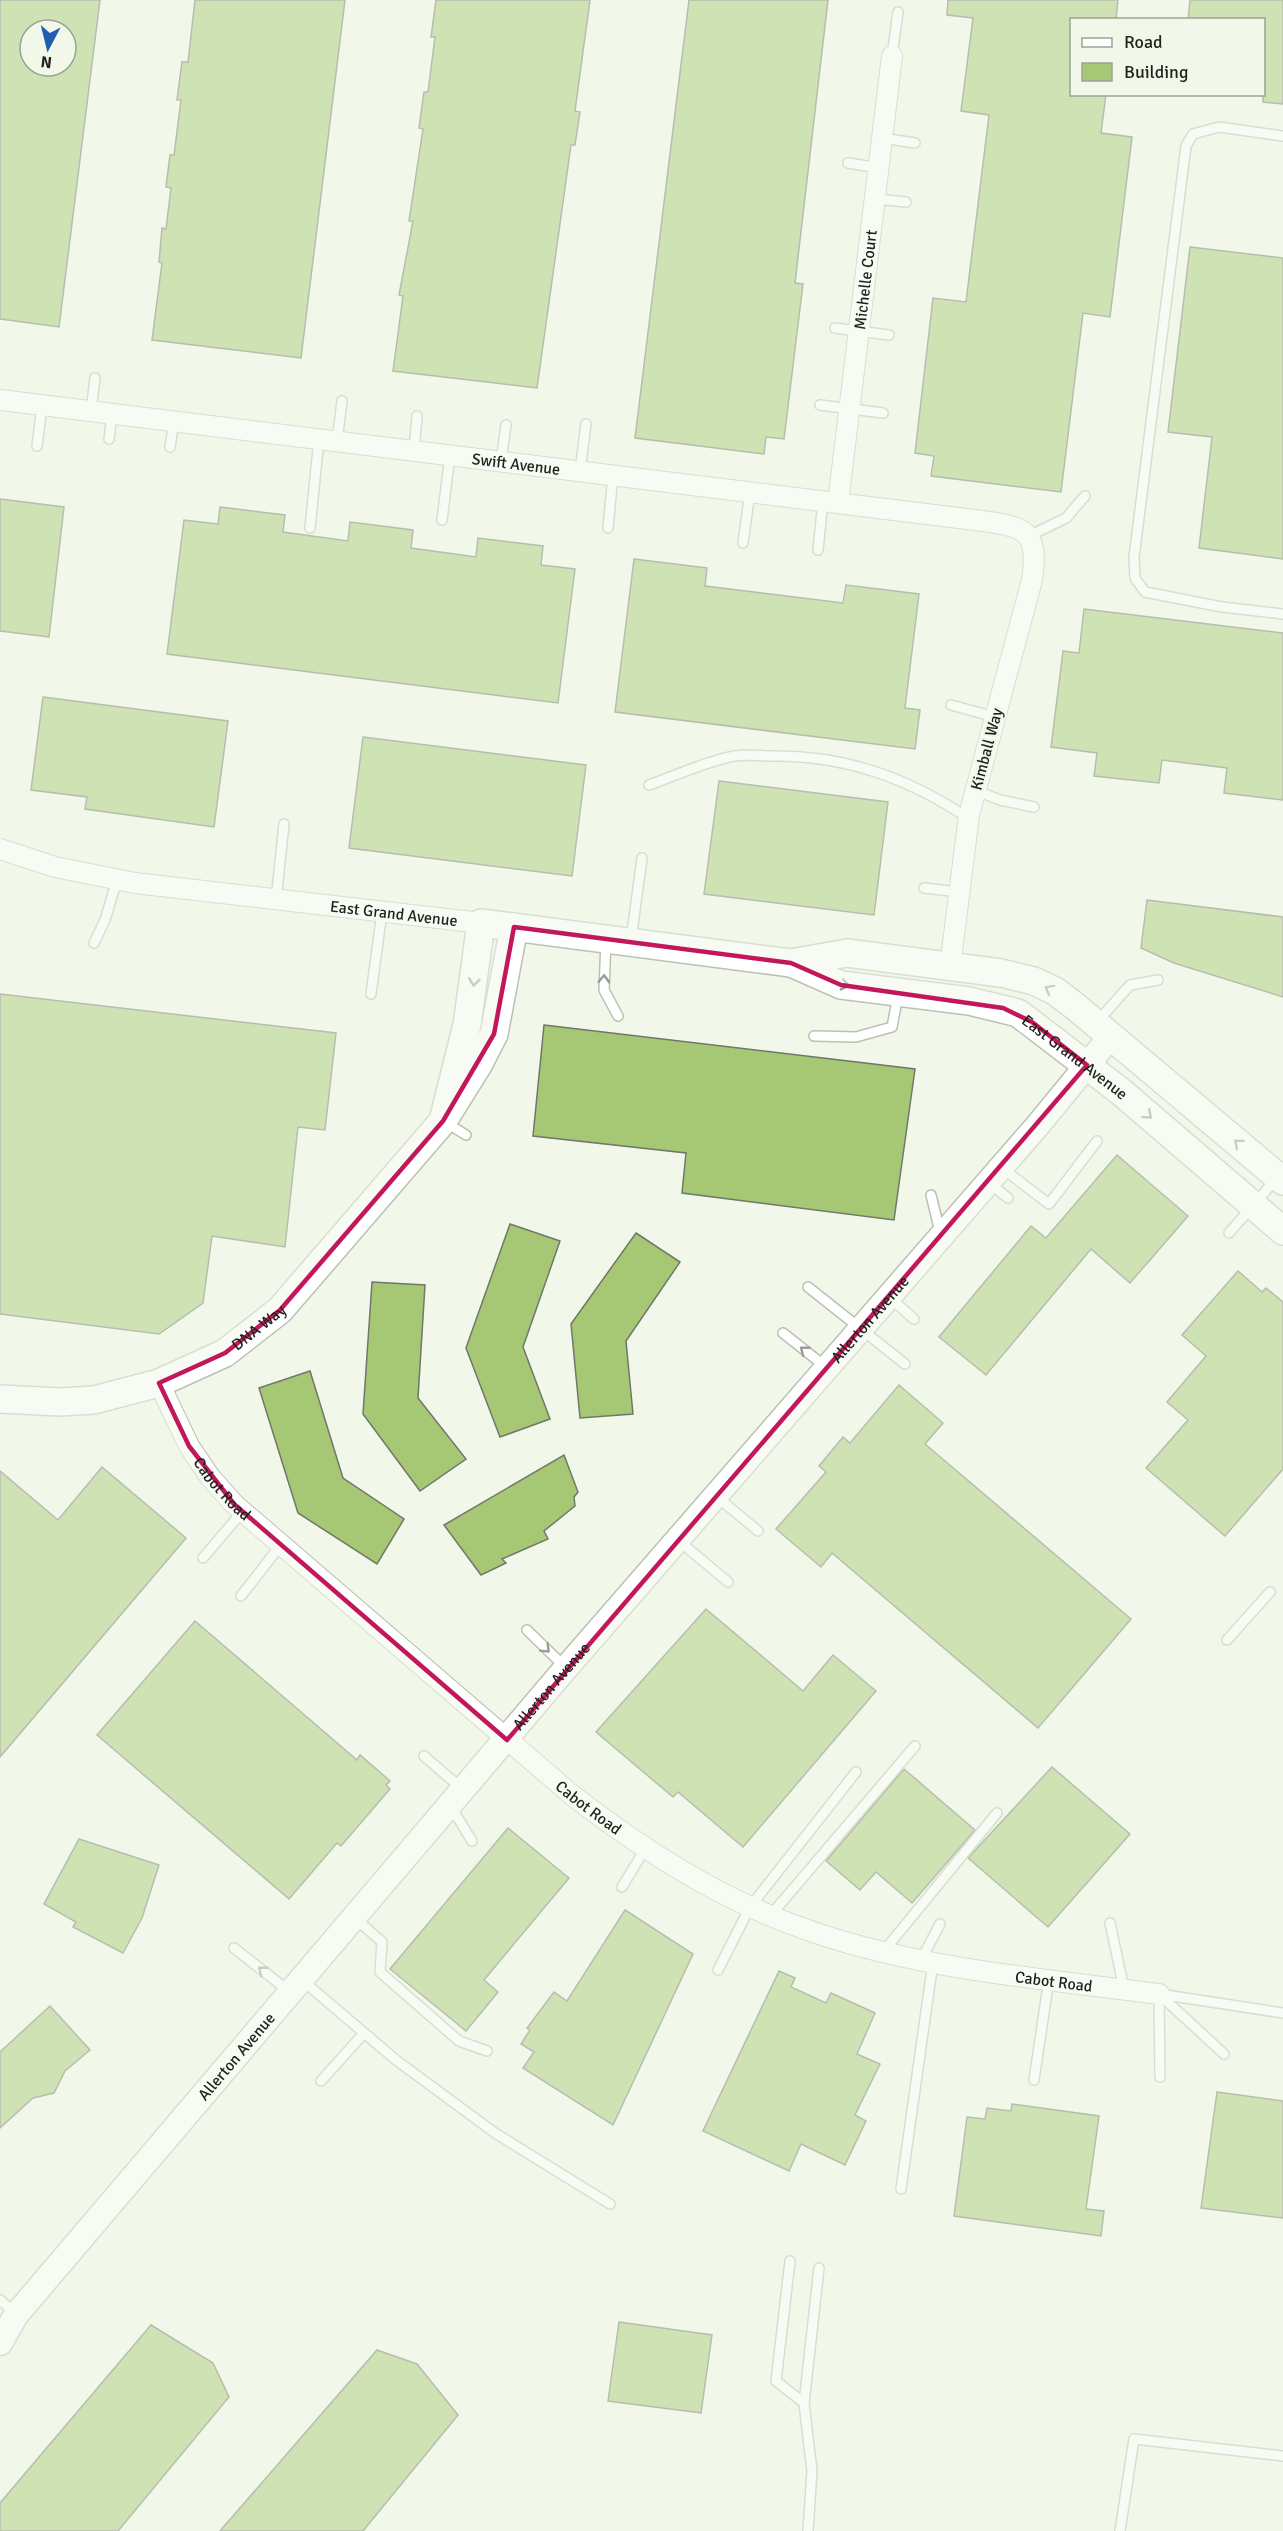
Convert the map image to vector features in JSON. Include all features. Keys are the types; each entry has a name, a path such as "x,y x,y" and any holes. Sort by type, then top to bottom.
{"main road":[{"name":"East Grand Avenue","path":"481,923 791,963 841,985 990,1005 1018,1013 1087,1065 1283,1231"},
{"name":"DNA Way","path":"454,1128 481,923"},
{"name":"DNA Way","path":"0,1399 60,1402 94,1400 159,1383 225,1353 280,1311 454,1128 494,1034 514,927"},
{"name":"East Grand Avenue","path":"791,963 847,953 1018,976 1034,981 1055,992 1103,1029 1281,1179"}],"street":[{"name":"Michelle Court","path":"830,502 849,409 892,56"},
{"name":"Swift Avenue","path":"0,400 996,523 1021,529 1029,536"},
{"name":"Kimball Way","path":"950,967 968,818 1032,580 1035,547 1029,536"},
{"name":"East Grand Avenue","path":"0,849 55,867 117,880 481,923"},
{"name":"Allerton Avenue","path":"0,2343 8,2307 295,1986 566,1668 994,1174 1087,1065 1103,1029"},
{"name":"Cabot Road","path":"159,1383 189,1446 210,1477 242,1512 572,1795 645,1849 685,1873 770,1916 816,1933 883,1952 927,1961 1160,1994"}],"lane":[{"path":"892,56 898,12"},
{"path":"1283,136 1218,126 1193,134 1186,146 1134,557 1135,578 1145,592 1222,607 1283,614"},
{"path":"882,138 915,143"},
{"path":"848,163 879,168"},
{"path":"875,199 906,202"},
{"path":"835,328 889,335"},
{"path":"91,411 95,378"},
{"path":"310,528 328,440 342,401"},
{"path":"37,446 42,405"},
{"path":"820,405 883,413"},
{"path":"109,439 112,414"},
{"path":"414,451 417,416"},
{"path":"170,447 174,421"},
{"path":"580,471 586,424"},
{"path":"501,461 506,425"},
{"path":"442,520 450,455"},
{"path":"608,528 613,475"},
{"path":"743,543 750,492"},
{"path":"1029,536 1066,518 1085,496"},
{"path":"818,550 830,502"},
{"path":"951,705 995,717"},
{"path":"649,785 735,756 841,761 882,772 933,794 968,818"},
{"path":"975,790 1000,800 1034,807"},
{"path":"276,900 284,824"},
{"path":"618,1016 604,990 642,858"},
{"path":"94,943 105,920 117,880"},
{"path":"924,888 959,892"},
{"path":"371,994 382,912"},
{"path":"1103,1029 1130,985 1158,980"},
{"path":"814,1035 856,1037 892,1027 899,993"},
{"path":"994,1174 1048,1204 1097,1141"},
{"path":"994,1174 1008,1198"},
{"path":"1229,1233 1253,1205 1281,1179"},
{"path":"931,1195 941,1234"},
{"path":"808,1287 905,1364"},
{"path":"888,1296 914,1319"},
{"path":"783,1333 826,1367"},
{"path":"716,1496 758,1531"},
{"path":"203,1558 242,1512"},
{"path":"678,1540 728,1582"},
{"path":"241,1596 280,1546"},
{"path":"1227,1640 1270,1592"},
{"path":"527,1630 566,1668"},
{"path":"770,1916 915,1746"},
{"path":"424,1756 457,1798 472,1840"},
{"path":"718,1970 750,1907 856,1772"},
{"path":"883,1952 997,1813"},
{"path":"622,1887 645,1849"},
{"path":"354,1917 382,1941 380,1972 459,2041 487,2051"},
{"path":"1110,1923 1124,1989"},
{"path":"901,2189 927,1961 940,1924"},
{"path":"234,1948 364,2033 396,2060 495,2133 610,2204"},
{"path":"1035,2080 1049,1978"},
{"path":"1160,1994 1283,2013"},
{"path":"1160,1994 1224,2054"},
{"path":"1160,1994 1160,2077"},
{"path":"321,2081 364,2033"},
{"path":"790,2261 776,2381 804,2403"},
{"path":"808,2531 812,2471 804,2403 819,2268"},
{"path":"1120,2531 1134,2439 1283,2456"}],"highlighted area":[{"path":"514,927 791,963 841,985 1003,1008 1032,1022 1087,1065 507,1740 234,1504 189,1446 159,1383 225,1353 280,1310 443,1121 494,1034"}],"building":[{"path":"0,0 100,0 59,327 0,319"},
{"path":"195,0 345,0 301,358 152,340 162,263 159,262 162,228 166,229 171,188 166,187 170,155 174,155 181,100 177,100 182,62 188,62"},
{"path":"436,0 590,0 575,111 580,112 575,145 571,145 537,388 393,371 403,296 399,295 413,221 409,221 423,129 419,128 424,92 428,92 435,37 431,37"},
{"path":"689,0 828,0 795,283 803,284 784,439 766,437 764,454 635,438"},
{"path":"948,0 1118,0 1116,18 1070,18 1070,96 1106,96 1101,133 1132,137 1110,317 1083,313 1061,492 931,476 934,456 915,453 933,298 966,302 989,115 961,111 973,18 947,15"},
{"path":"1190,0 1283,0 1283,104 1263,102 1263,96 1265,96 1265,18 1188,18"},
{"path":"1190,247 1283,258 1283,559 1199,548 1212,437 1168,432"},
{"path":"0,499 64,507 49,637 0,631"},
{"path":"220,507 285,515 283,532 348,541 350,522 413,530 411,548 476,557 478,538 543,546 541,565 575,569 558,703 167,654 184,520 218,524"},
{"path":"634,559 707,568 705,586 843,603 846,585 919,594 905,708 920,710 915,749 615,712"},
{"path":"1084,609 1283,633 1283,800 1224,793 1227,768 1162,760 1159,783 1094,776 1097,753 1051,747 1063,651 1079,653"},
{"path":"43,697 228,721 214,827 85,809 87,797 31,790"},
{"path":"363,737 586,765 572,876 349,848"},
{"path":"719,781 888,802 874,915 704,894"},
{"path":"1147,900 1283,917 1283,997 1174,963 1141,948"},
{"path":"0,994 336,1033 325,1130 298,1127 285,1247 212,1236 203,1303 159,1334 0,1314"},
{"path":"544,1025 915,1069 894,1220 682,1193 686,1153 533,1136"},
{"path":"1117,1155 1188,1216 1130,1283 1091,1249 986,1375 939,1337 1031,1226 1046,1238"},
{"path":"510,1224 560,1241 523,1347 550,1419 500,1437 466,1348"},
{"path":"636,1233 680,1262 626,1341 633,1414 580,1418 571,1324"},
{"path":"1238,1271 1262,1292 1266,1288 1283,1302 1283,1469 1225,1536 1146,1468 1188,1420 1167,1402 1206,1356 1182,1335"},
{"path":"372,1282 425,1285 418,1398 466,1459 420,1491 363,1414"},
{"path":"310,1371 343,1478 404,1519 377,1564 298,1513 259,1388"},
{"path":"899,1385 943,1423 925,1444 1131,1619 1038,1728 832,1553 821,1567 776,1529 826,1472 819,1466 843,1437 850,1443"},
{"path":"564,1455 578,1492 574,1497 575,1506 544,1531 548,1539 502,1559 506,1563 481,1575 444,1525"},
{"path":"102,1467 186,1538 0,1757 0,1471 58,1520"},
{"path":"706,1609 803,1691 833,1655 876,1691 743,1847 678,1792 673,1797 596,1732"},
{"path":"195,1621 357,1760 360,1755 390,1781 386,1785 390,1789 341,1846 337,1843 289,1899 97,1735"},
{"path":"1052,1767 1130,1834 1048,1927 968,1858"},
{"path":"904,1769 975,1830 912,1903 876,1872 860,1890 826,1861"},
{"path":"508,1828 569,1878 484,1980 498,1992 466,2031 390,1969"},
{"path":"79,1839 159,1865 142,1918 123,1953 73,1927 76,1922 44,1904"},
{"path":"625,1910 693,1954 613,2125 523,2068 534,2052 521,2044 530,2030 527,2028 554,1992 567,2001"},
{"path":"779,1971 795,1978 791,1987 826,2003 831,1993 875,2013 857,2054 880,2064 855,2115 866,2121 845,2165 801,2144 789,2171 703,2131"},
{"path":"50,2006 90,2050 65,2071 54,2093 33,2098 0,2128 0,2052"},
{"path":"1217,2092 1283,2101 1283,2218 1201,2208"},
{"path":"1012,2104 1099,2116 1086,2209 1104,2211 1101,2236 954,2216 967,2117 985,2119 987,2108 1011,2111"},
{"path":"619,2322 712,2335 701,2413 608,2401"},
{"path":"151,2325 213,2363 229,2397 118,2531 0,2531 0,2503"},
{"path":"377,2350 417,2364 458,2415 363,2531 220,2531"}]}
